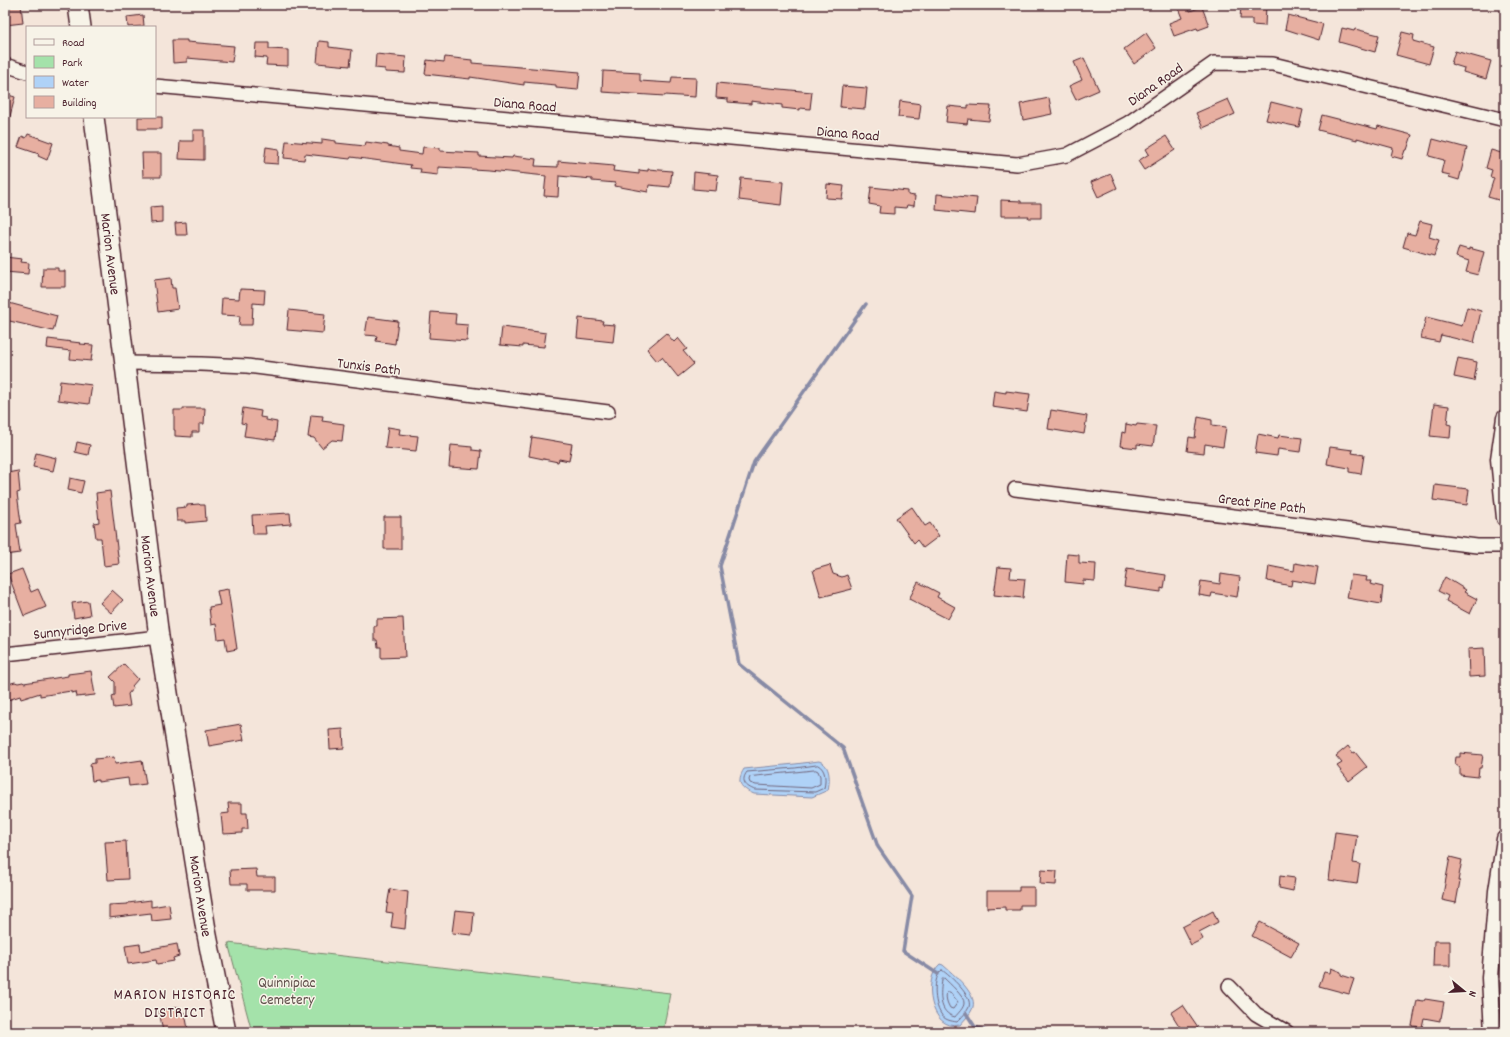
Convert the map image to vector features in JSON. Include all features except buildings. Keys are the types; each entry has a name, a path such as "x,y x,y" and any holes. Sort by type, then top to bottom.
{"main road":[{"path":"78,5 81,26"},
{"name":"Marion Avenue","path":"94,118 159,637 206,930 226,1032"}],"street":[{"name":"Diana Road","path":"156,86 1017,164 1067,155 1128,124 1214,63 1273,64 1505,120"},
{"path":"5,65 26,72"},
{"name":"Tunxis Path","path":"124,363 247,366 608,412"},
{"path":"1505,418 1499,459 1505,518"},
{"name":"Great Pine Path","path":"1015,489 1469,545 1505,546"},
{"name":"Sunnyridge Drive","path":"5,654 159,637"},
{"path":"1493,1032 1490,978 1501,892 1505,839"},
{"path":"1229,986 1256,1014 1287,1032"}],"green space":[{"name":"Quinnipiac Cemetery","path":"228,943 670,993 663,1032 252,1032"}],"water":[{"path":"819,761 828,769 828,790 812,797 754,794 745,789 740,781 744,769"},
{"path":"940,964 943,965 963,984 968,990 973,1002 972,1010 960,1025 950,1025 942,1021 936,1013 932,1003 931,981 934,971"}],"waterway":[{"path":"866,304 754,462 720,566 739,664 843,748 878,847 912,896 903,951 938,974"},
{"path":"966,1013 975,1027 988,1032"}],"district":[{"name":"MARION HISTORIC DISTRICT","path":"175,1002"}]}
